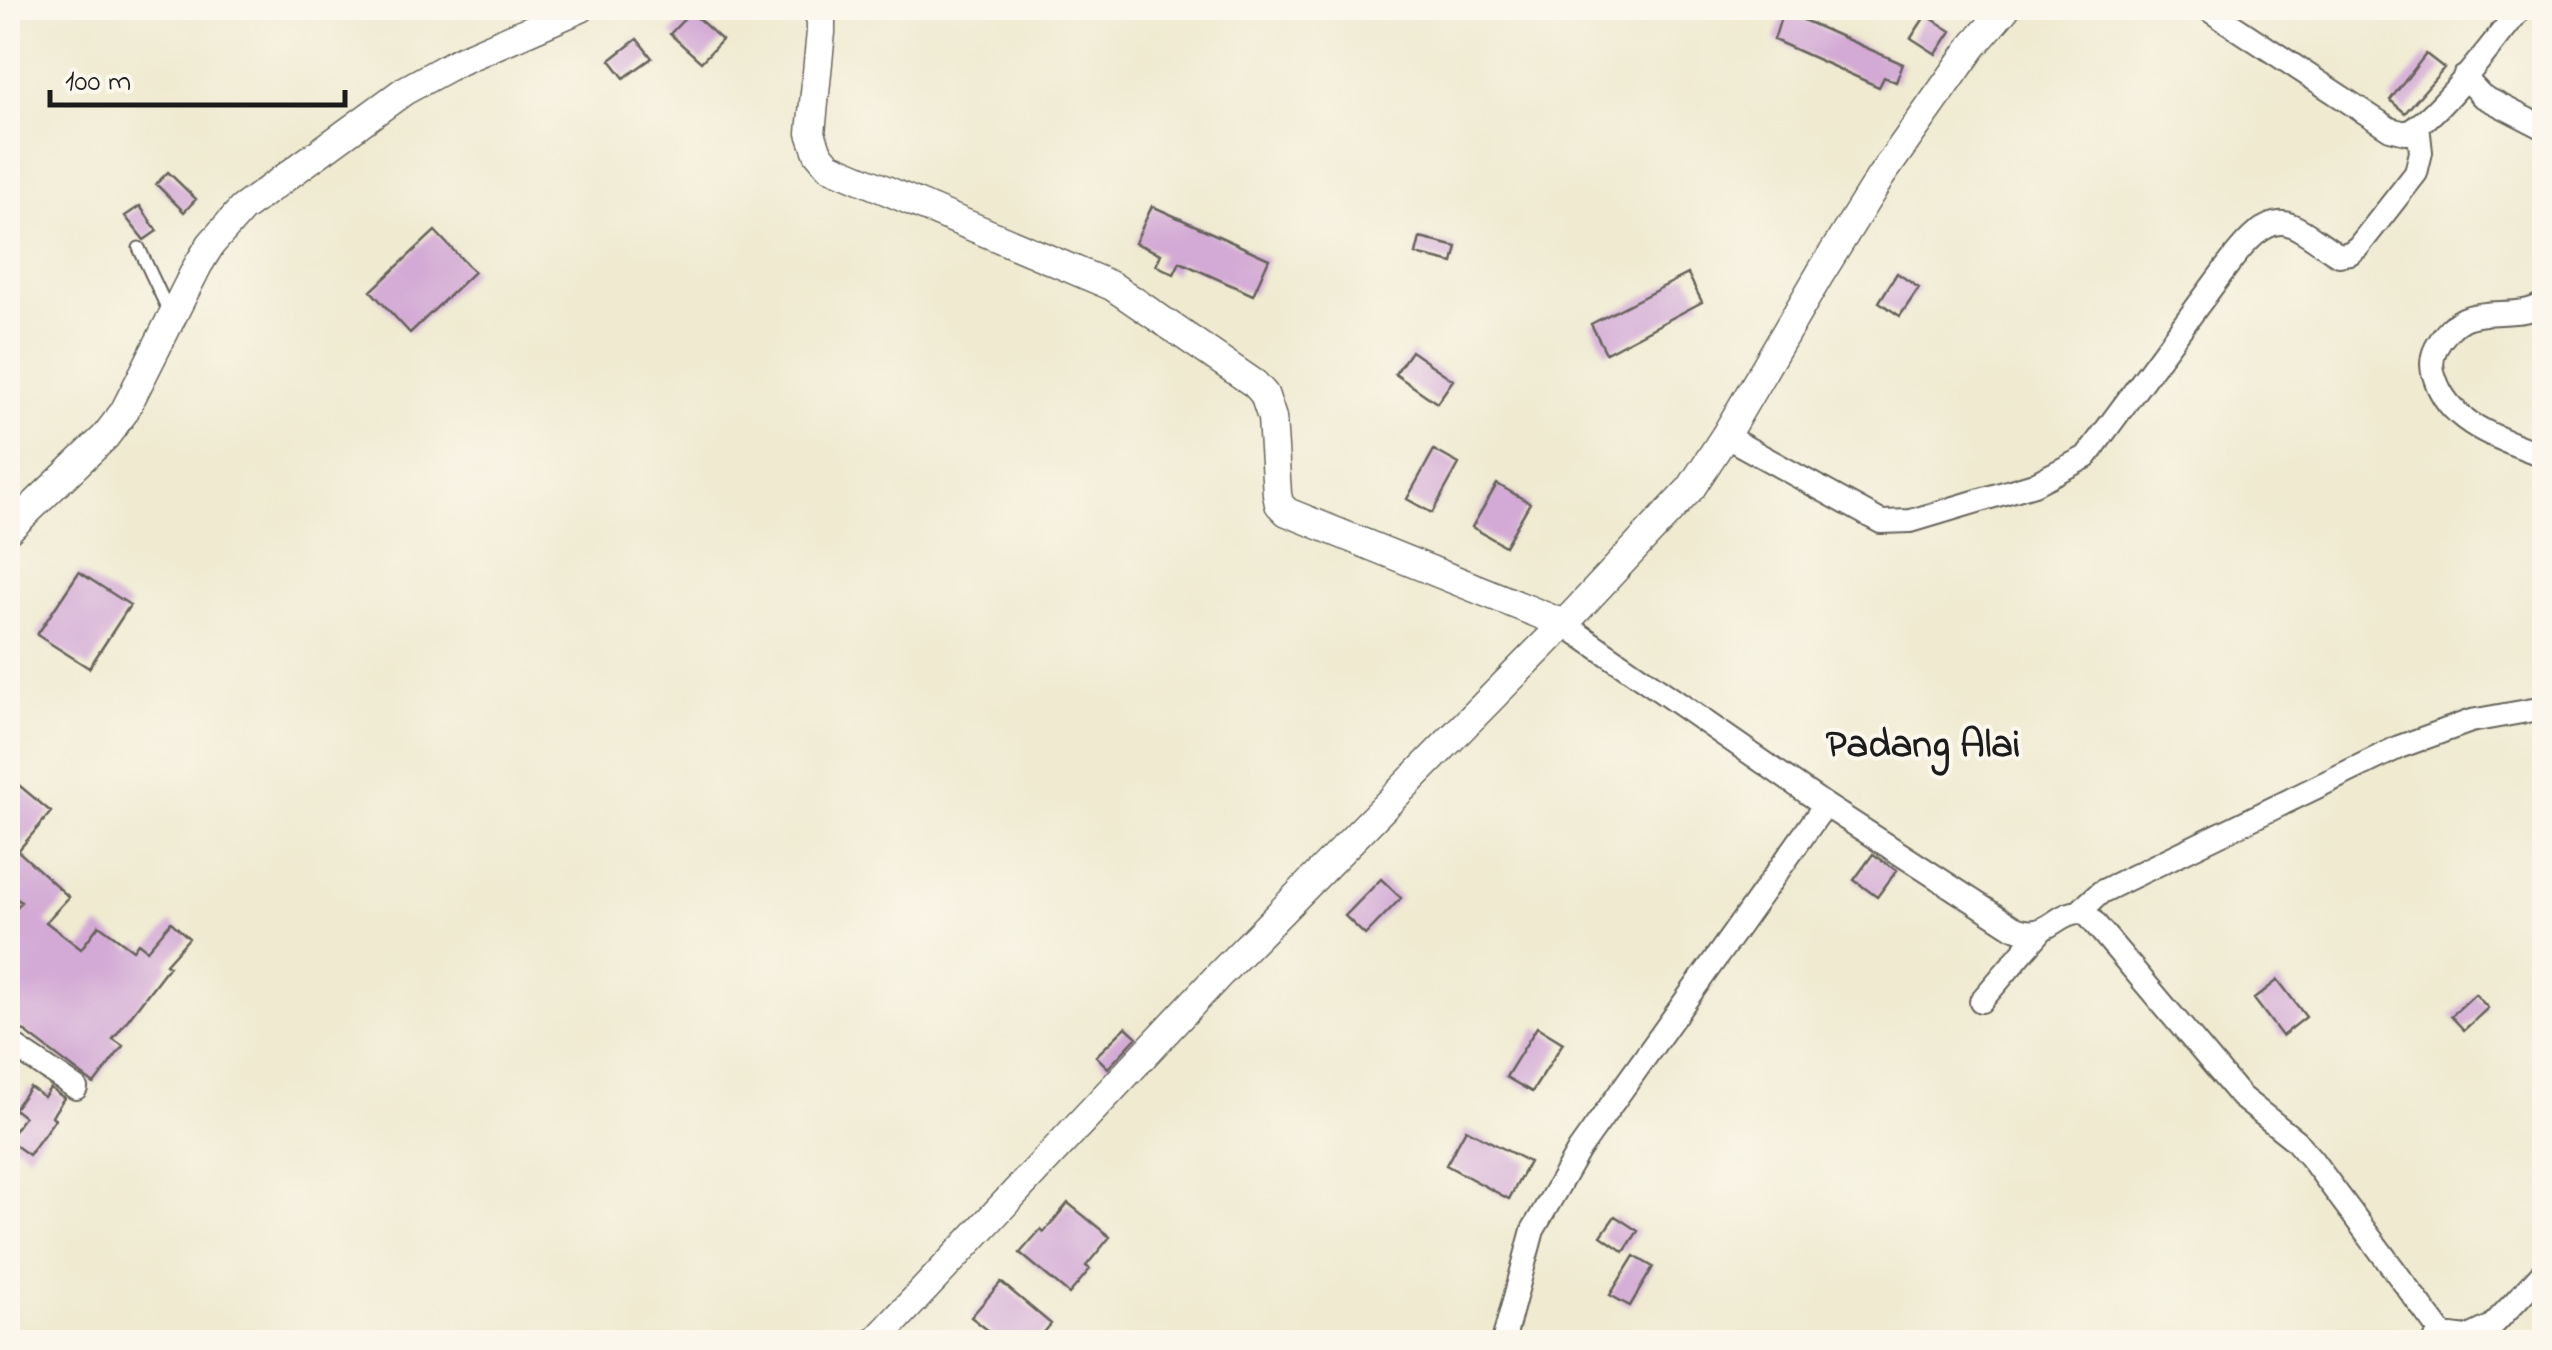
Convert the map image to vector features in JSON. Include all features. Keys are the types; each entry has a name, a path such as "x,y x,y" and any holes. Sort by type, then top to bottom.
{"street":[{"path":"8,530 105,437 124,412 211,244 242,209 430,75 581,8"},
{"path":"815,8 820,32 811,133 818,153 829,166 1112,286 1255,384 1264,394 1272,418 1278,494 1287,512 1564,624 1825,805 2013,927 2026,934 2040,932"},
{"path":"874,1342 1219,975 1564,624 1691,488 1881,176 1973,46 2006,8"},
{"path":"2206,8 2390,129 2406,132 2418,125 2464,78 2521,8"},
{"path":"2464,78 2482,96 2544,128"},
{"path":"1726,436 1881,522 1911,521 2034,484 2086,457 2232,260 2262,230 2288,222 2339,255 2358,247 2416,173 2421,152 2418,125"},
{"path":"2544,304 2531,310 2479,314 2460,321 2436,348 2432,362 2440,391 2469,424 2544,456"},
{"path":"2080,912 2100,892 2399,747 2472,722 2544,708"},
{"path":"1503,1342 1532,1230 1554,1189 1825,805"},
{"path":"1980,1001 2040,932 2072,912 2086,913 2240,1098 2295,1140 2314,1160 2441,1340 2466,1338 2492,1326 2544,1271"},
{"path":"8,1042 76,1088"}],"lane":[{"path":"140,248 172,318"}],"building":[{"path":"1783,11 1903,64 1896,82 1884,77 1879,87 1774,40"},
{"path":"691,12 722,40 701,62 670,34"},
{"path":"1926,15 1951,31 1936,54 1911,38"},
{"path":"637,39 652,58 624,78 610,60"},
{"path":"2426,54 2444,68 2405,113 2390,100"},
{"path":"168,172 196,199 184,212 156,184"},
{"path":"140,206 157,231 144,240 125,216"},
{"path":"1152,206 1269,259 1253,295 1180,262 1174,274 1156,265 1161,254 1135,243"},
{"path":"435,231 474,272 410,333 371,291"},
{"path":"1420,238 1457,247 1453,263 1416,254"},
{"path":"1897,273 1919,288 1900,316 1879,302"},
{"path":"1688,274 1702,302 1606,353 1591,324"},
{"path":"1411,351 1453,380 1437,403 1395,374"},
{"path":"1434,450 1459,464 1432,513 1407,499"},
{"path":"1497,484 1530,503 1505,546 1472,527"},
{"path":"79,572 130,605 89,668 37,635"},
{"path":"8,776 51,812 18,851 69,897 46,922 81,949 99,925 133,950 138,943 147,950 171,922 189,938 113,1039 123,1046 94,1084 8,1019 8,919 21,902 8,891"},
{"path":"1873,854 1897,870 1877,897 1854,880"},
{"path":"1381,879 1401,898 1365,935 1345,916"},
{"path":"2278,980 2306,1017 2282,1036 2254,999"},
{"path":"2475,994 2488,1008 2464,1030 2451,1016"},
{"path":"1126,1027 1137,1037 1108,1068 1096,1056"},
{"path":"1537,1027 1563,1043 1532,1092 1506,1077"},
{"path":"30,1087 44,1097 50,1088 64,1098 52,1116 55,1119 29,1155 8,1140 24,1117 14,1109"},
{"path":"1466,1129 1529,1162 1509,1199 1446,1165"},
{"path":"1068,1203 1110,1237 1069,1294 1020,1253"},
{"path":"1615,1216 1638,1231 1624,1252 1601,1236"},
{"path":"1634,1256 1653,1267 1630,1306 1610,1295"},
{"path":"1001,1282 1051,1324 1036,1342 1003,1342 971,1317"}],"district":[{"name":"Padang Alai","path":"1923,742"}]}
